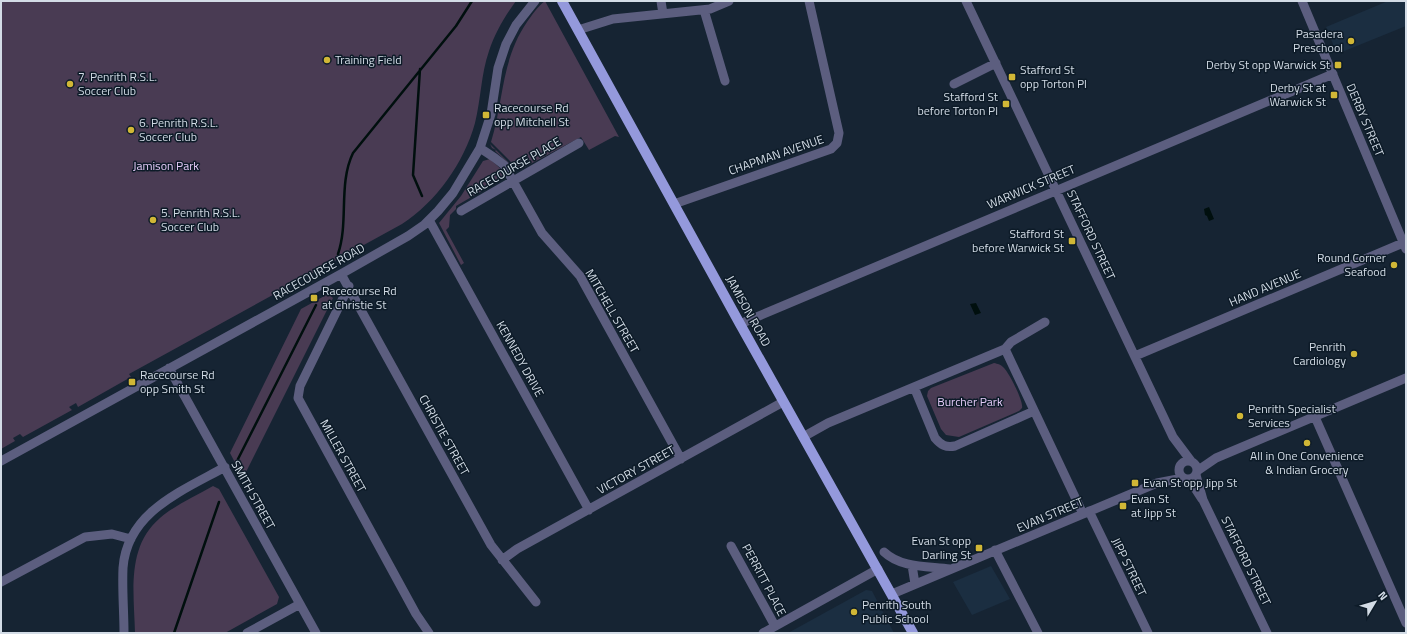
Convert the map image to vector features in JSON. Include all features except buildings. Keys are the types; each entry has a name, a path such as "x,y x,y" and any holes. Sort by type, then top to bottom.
{"main road":[{"name":"JAMISON ROAD","path":"562,1 783,402 913,633"}],"street":[{"name":"RACECOURSE ROAD","path":"1,461 341,274 408,236 429,220 446,203 460,185 480,148 491,114 498,68 506,44 516,25 535,1"},
{"path":"661,1 663,14"},
{"path":"578,30 613,19 704,10 729,1"},
{"name":"CHAPMAN AVENUE","path":"674,204 831,149 838,143 839,133 809,1"},
{"name":"STAFFORD STREET","path":"966,1 1173,437 1192,471 1203,500 1267,633"},
{"name":"DERBY STREET","path":"1302,1 1405,246"},
{"path":"704,10 725,81"},
{"path":"954,84 996,64"},
{"name":"WARWICK STREET","path":"740,324 1333,74"},
{"name":"RACECOURSE PLACE","path":"461,211 579,144"},
{"name":"MITCHELL STREET","path":"480,148 500,162 513,181 542,233 580,276 681,459"},
{"name":"KENNEDY DRIVE","path":"429,220 589,510"},
{"name":"HAND AVENUE","path":"1135,356 1405,246"},
{"name":"CHRISTIE STREET","path":"341,274 491,545 536,602"},
{"name":"MILLER STREET","path":"349,286 300,386 298,398 412,607 428,633"},
{"path":"803,437 816,429 1005,349 1011,342 1045,322"},
{"name":"JIPP STREET","path":"1005,349 1034,411 1148,633"},
{"name":"SMITH STREET","path":"169,368 316,633"},
{"name":"EVAN STREET","path":"892,594 1086,512 1157,483 1192,471 1216,458 1406,378"},
{"path":"914,387 935,438 942,445 947,447 955,446 1034,411"},
{"name":"VICTORY STREET","path":"502,560 513,552 783,402"},
{"path":"1315,416 1406,623"},
{"name":"STAFFORD STREET","path":"1173,437 1180,465 1180,474 1192,471"},
{"name":"EVAN STREET","path":"1157,483 1185,461 1192,471"},
{"path":"124,633 123,567 131,539 143,520 158,505 225,468"},
{"path":"1,582 85,537 112,534 131,539"},
{"name":"PERRITT PLACE","path":"731,546 775,626"},
{"path":"995,550 1038,633"},
{"name":"EVAN STREET","path":"884,552 891,558 912,565 951,569"},
{"path":"912,565 914,584"},
{"path":"763,633 878,569"},
{"path":"247,633 300,604"}],"shaded area":[{"name":"Pasadera Preschool","path":"1388,1 1406,1 1406,26 1337,54 1326,27"},
{"path":"1209,207 1214,219 1209,221 1205,215 1204,209"},
{"path":"976,303 981,313 975,315 970,304"},
{"path":"991,566 1010,599 972,615 953,582"},
{"name":"Penrith South Public School","path":"866,590 872,591 894,633 788,633"}],"green space":[{"name":"Jamison Park","path":"1,1 516,1 501,25 489,51 484,69 475,123 464,153 447,180 426,205 402,224 129,374 131,377 78,407 76,403 69,407 72,410 23,437 20,434 13,438 15,441 1,449"},
{"path":"545,1 619,137 615,136 589,150 581,137 519,170 491,142 504,80 512,51 527,22"},
{"path":"496,150 517,171 495,151"},
{"path":"490,159 503,171 504,178 456,206 456,209 450,215 449,227 446,230 464,263 461,265 439,223 461,196 483,161"},
{"path":"328,294 333,298 243,478 230,453 301,309"},
{"name":"Burcher Park","path":"994,363 999,364 1006,370 1016,387 1022,408 1019,411 959,437 946,435 941,429 927,396 928,391 931,388"},
{"path":"213,486 219,489 279,597 277,604 225,633 135,633 134,571 142,543 149,530 166,513"}],"waterway":[{"path":"338,254 343,229 346,177 348,165 353,153 456,26 472,1"},
{"path":"420,69 413,175 422,196"},
{"path":"238,459 316,305"},
{"path":"174,633 219,502"}],"place":[{"name":"Pasadera Preschool","path":"1351,41"},
{"name":"Training Field","path":"327,60"},
{"name":"Derby St opp Warwick St","path":"1338,65"},
{"name":"Stafford St opp Torton Pl","path":"1012,77"},
{"name":"7. Penrith R.S.L. Soccer Club","path":"70,84"},
{"name":"Derby St at Warwick St","path":"1334,95"},
{"name":"Stafford St before Torton Pl","path":"1006,104"},
{"name":"Racecourse Rd opp Mitchell St","path":"486,115"},
{"name":"6. Penrith R.S.L. Soccer Club","path":"131,130"},
{"name":"5. Penrith R.S.L. Soccer Club","path":"153,220"},
{"name":"Stafford St before Warwick St","path":"1072,241"},
{"name":"Round Corner Seafood","path":"1394,265"},
{"name":"Racecourse Rd at Christie St","path":"314,298"},
{"name":"Penrith Cardiology","path":"1354,354"},
{"name":"Racecourse Rd opp Smith St","path":"132,382"},
{"name":"Penrith Specialist Services","path":"1240,416"},
{"name":"All in One Convenience & Indian Grocery","path":"1307,443"},
{"name":"Evan St opp Jipp St","path":"1135,483"},
{"name":"Evan St at Jipp St","path":"1123,506"},
{"name":"Evan St opp Darling St","path":"979,548"},
{"name":"Penrith South Public School","path":"854,612"}]}
